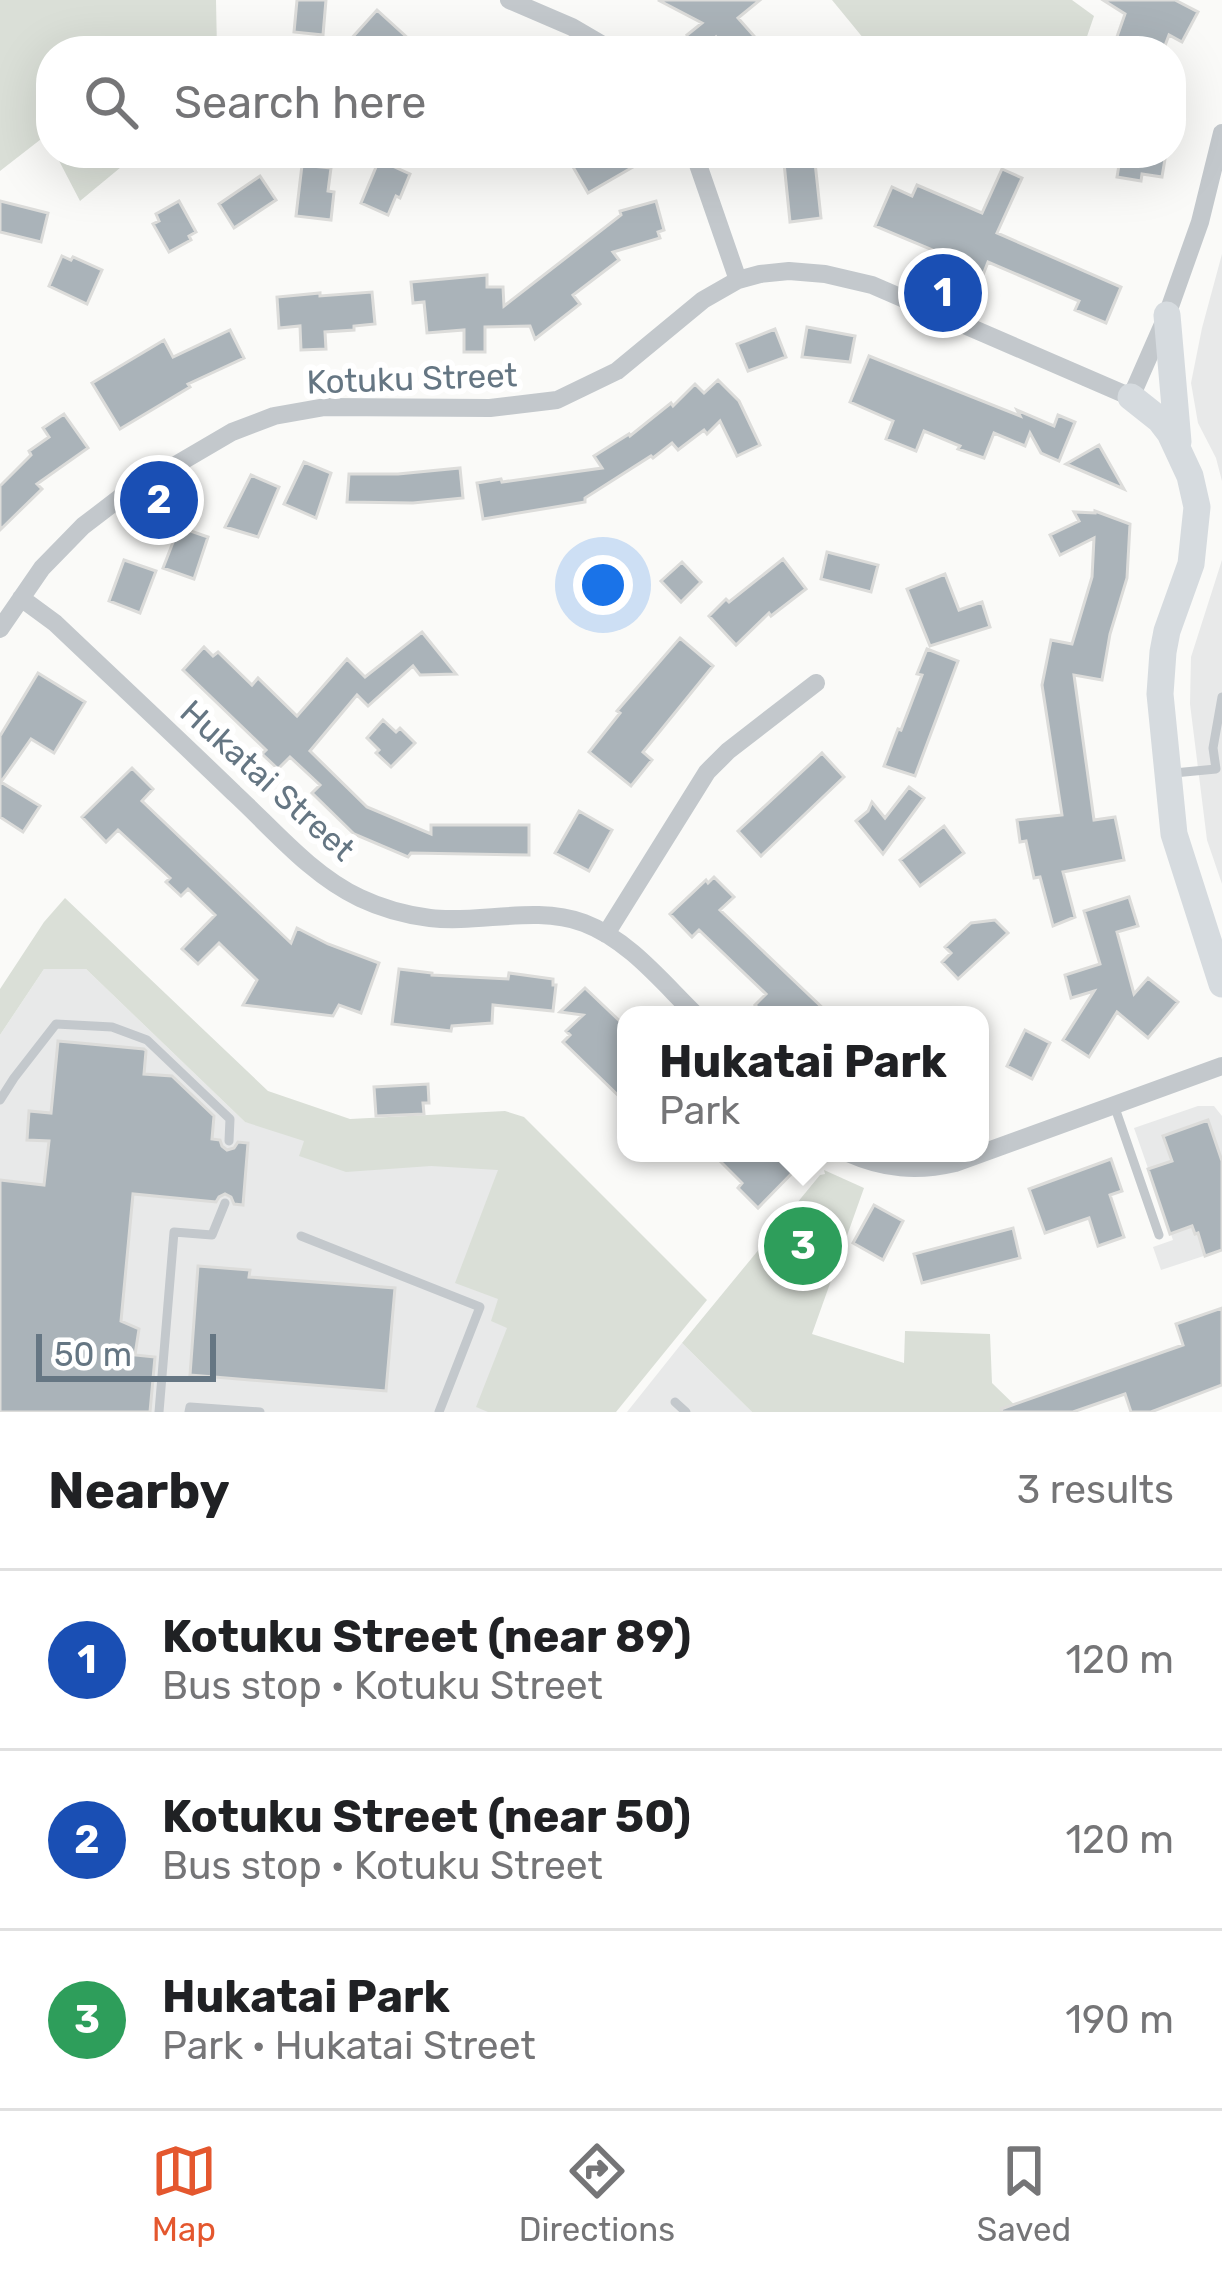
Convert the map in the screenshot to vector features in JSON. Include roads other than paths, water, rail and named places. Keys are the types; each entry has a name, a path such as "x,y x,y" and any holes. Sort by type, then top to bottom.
{"street":[{"path":"509,0 587,36"},
{"path":"1222,133 1215,189 1131,397 1160,420 1179,448 1197,507 1191,564 1162,652 1160,694 1174,834 1222,984"},
{"path":"699,168 738,280"},
{"name":"Kotuku Street","path":"0,629 59,548 83,526 121,497 232,432 274,416 325,407 490,408 557,400 617,371 695,306 738,280 760,274 825,274 872,286 1131,397"},
{"path":"1167,314 1179,448"},
{"name":"Hukatai Street","path":"21,598 55,623 320,873 344,890 380,906 428,918 566,918 607,934 687,1006"},
{"path":"607,934 707,772 815,682"},
{"path":"989,1151 1222,1066"},
{"path":"870,1162 929,1169 958,1162"}],"lane":[{"path":"1222,697 1213,748 1222,785"},
{"path":"1168,774 1216,769"},
{"path":"0,1100 56,1024 112,1027 147,1040 230,1119 229,1141"},
{"path":"1114,1106 1159,1234"},
{"path":"159,1412 174,1232 212,1235 225,1203"},
{"path":"301,1236 480,1307 439,1412"},
{"path":"675,1402 686,1412"},
{"path":"189,1412 190,1407 260,1412"}],"place":[{"name":"Kotuku Street (near 89)","path":"943,293"},
{"name":"Kotuku Street (near 50)","path":"159,500"},
{"name":"Hukatai Park","path":"803,1246"}]}
